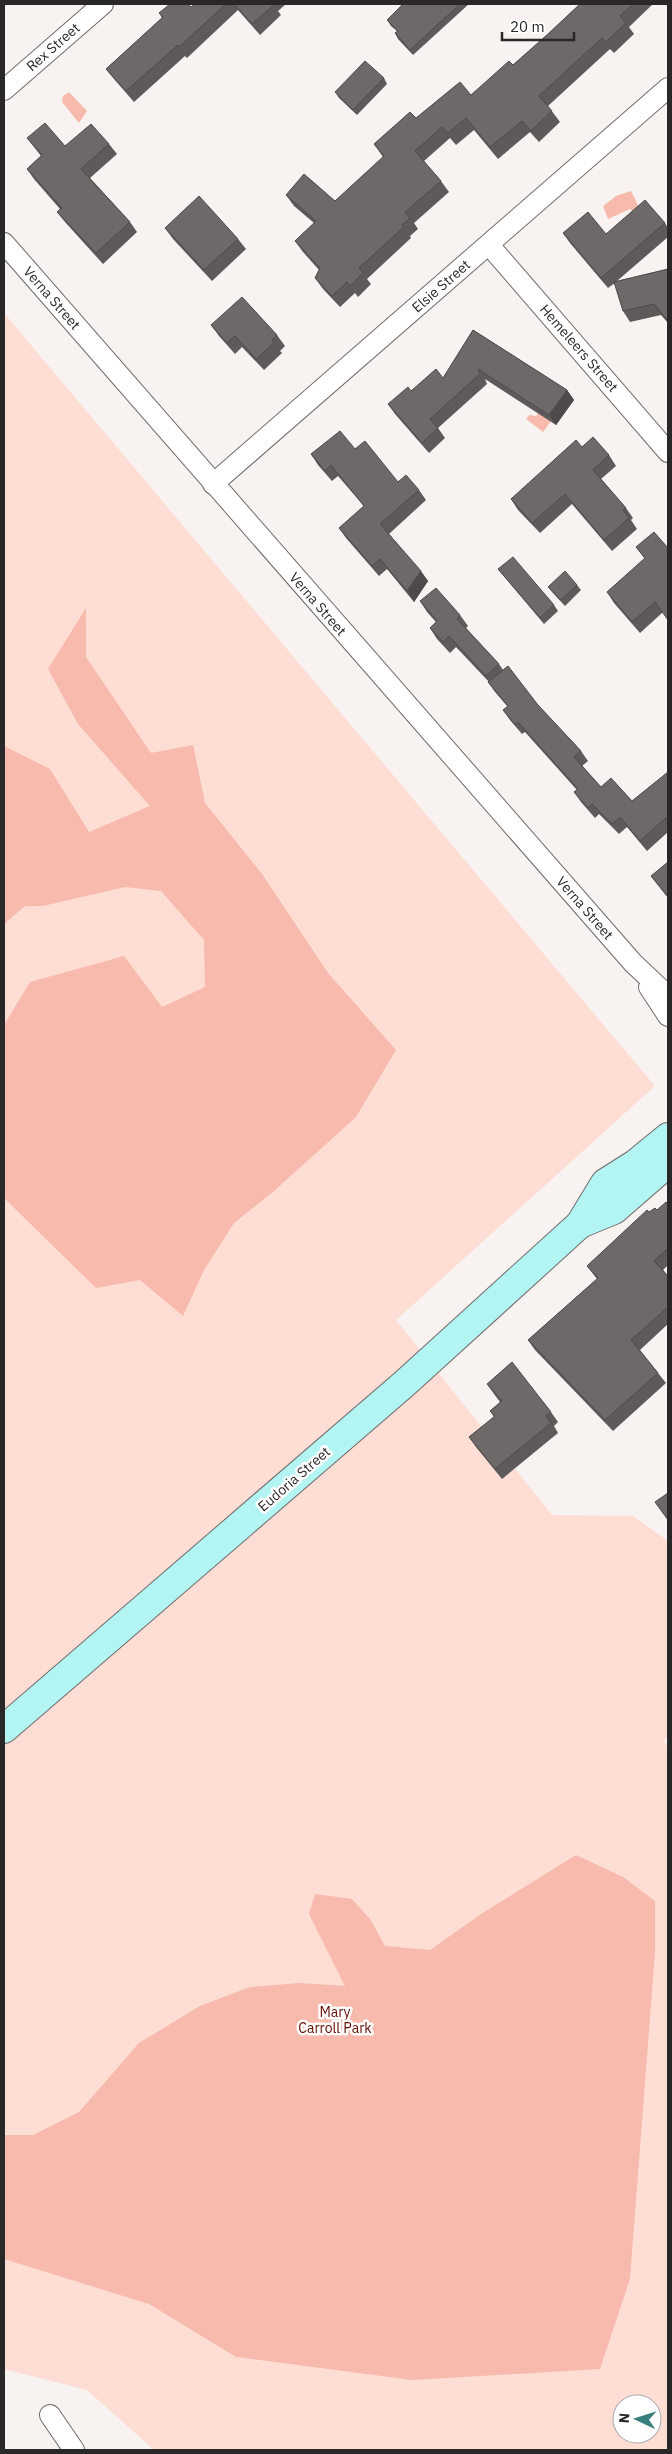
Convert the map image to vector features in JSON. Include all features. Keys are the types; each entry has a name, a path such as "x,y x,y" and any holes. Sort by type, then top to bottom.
{"street":[{"name":"Rex Street","path":"4,90 103,4"},
{"name":"Elsie Street","path":"212,484 668,88"},
{"name":"Verna Street","path":"4,244 633,963 668,996"},
{"name":"Hemeleers Street","path":"489,245 668,452"},
{"name":"Verna Street","path":"633,963 668,1016"},
{"name":"Eudoria Street","path":"4,1729 404,1384 580,1224 605,1183 635,1164 668,1137"},
{"name":"Eudoria Street","path":"580,1224 614,1210 668,1163"},
{"path":"50,2414 74,2450"}],"green space":[{"name":"Mary Carroll Park","path":"4,313 655,1086 396,1320 552,1515 633,1516 668,1541 668,1738 664,1740 668,1748 668,2450 154,2450 87,2390 4,2369"}],"shaded area":[{"path":"69,92 87,111 79,123 62,102 63,96"},
{"path":"631,191 640,209 636,213 630,209 608,219 603,206 616,196"},
{"path":"543,408 552,420 543,432 526,419 529,415 536,416"},
{"path":"86,608 86,657 151,753 193,745 205,803 262,874 328,973 396,1050 356,1117 274,1191 234,1223 204,1270 183,1316 140,1280 96,1288 4,1198 4,1025 30,982 124,956 162,1007 205,987 204,940 161,891 125,887 43,906 25,906 4,924 4,746 50,769 89,832 150,806 78,724 48,669"},
{"path":"576,1855 623,1877 655,1901 655,1952 630,2279 600,2369 412,2380 236,2357 149,2304 4,2259 4,2135 33,2135 79,2112 139,2043 200,2006 250,1987 299,1983 345,1986 309,1914 315,1894 352,1899 370,1919 385,1946 430,1950 481,1914"}],"building":[{"path":"170,4 188,4 191,7 195,4 226,4 179,47 178,45 126,91 106,69 163,17 159,13"},
{"path":"234,4 273,4 274,5 252,24"},
{"path":"403,4 460,4 410,50 395,33 398,31 387,20"},
{"path":"580,4 633,4 620,16 626,23 606,42 602,38 539,96 552,111 531,131 522,121 490,147 466,118 448,133 442,127 415,151 441,181 405,212 410,218 402,225 404,227 359,268 363,273 350,286 347,282 332,296 315,278 320,268 295,241 316,221 286,195 304,174 335,201 384,156 374,144 410,112 416,118 460,82 471,95 509,61 513,65"},
{"path":"365,61 384,78 353,110 335,92"},
{"path":"45,123 65,146 91,124 109,144 81,169 130,222 96,253 57,212 62,208 27,169 42,155 27,138"},
{"path":"199,196 238,239 204,270 165,228"},
{"path":"645,200 665,223 601,278 563,233 588,212 606,234"},
{"path":"668,269 668,321 654,304 623,311 614,282"},
{"path":"242,297 277,335 272,340 274,343 256,359 235,336 227,343 211,325"},
{"path":"473,330 567,390 549,415 478,369 480,374 430,419 438,428 422,443 388,404 408,387 411,391 436,369 443,378"},
{"path":"340,431 355,449 365,441 398,482 406,475 419,490 380,524 421,571 407,591 380,559 372,566 339,528 364,506 331,465 325,471 311,454"},
{"path":"593,437 609,455 593,470 626,508 623,510 629,518 604,540 565,494 532,523 511,499 576,440 582,447"},
{"path":"654,532 668,548 668,620 655,602 632,622 607,592 645,558 636,547"},
{"path":"513,557 554,605 540,618 498,569"},
{"path":"565,571 577,585 561,600 548,587"},
{"path":"436,588 460,615 457,619 499,664 486,676 449,636 443,642 430,628 437,621 420,601"},
{"path":"508,666 538,705 581,751 574,757 601,787 611,778 632,801 668,772 668,816 640,841 620,817 612,824 592,804 588,808 574,792 578,789 518,722 515,725 503,710 508,706 488,682"},
{"path":"668,862 668,897 651,876"},
{"path":"666,1202 668,1204 668,1248 654,1261 668,1276 668,1307 631,1340 658,1373 605,1420 528,1340 598,1278 587,1266 647,1210 649,1212 655,1208 657,1210"},
{"path":"512,1362 551,1412 546,1416 551,1423 495,1469 469,1437 495,1416 490,1411 502,1401 487,1384"},
{"path":"668,1493 668,1520 655,1502"}]}
